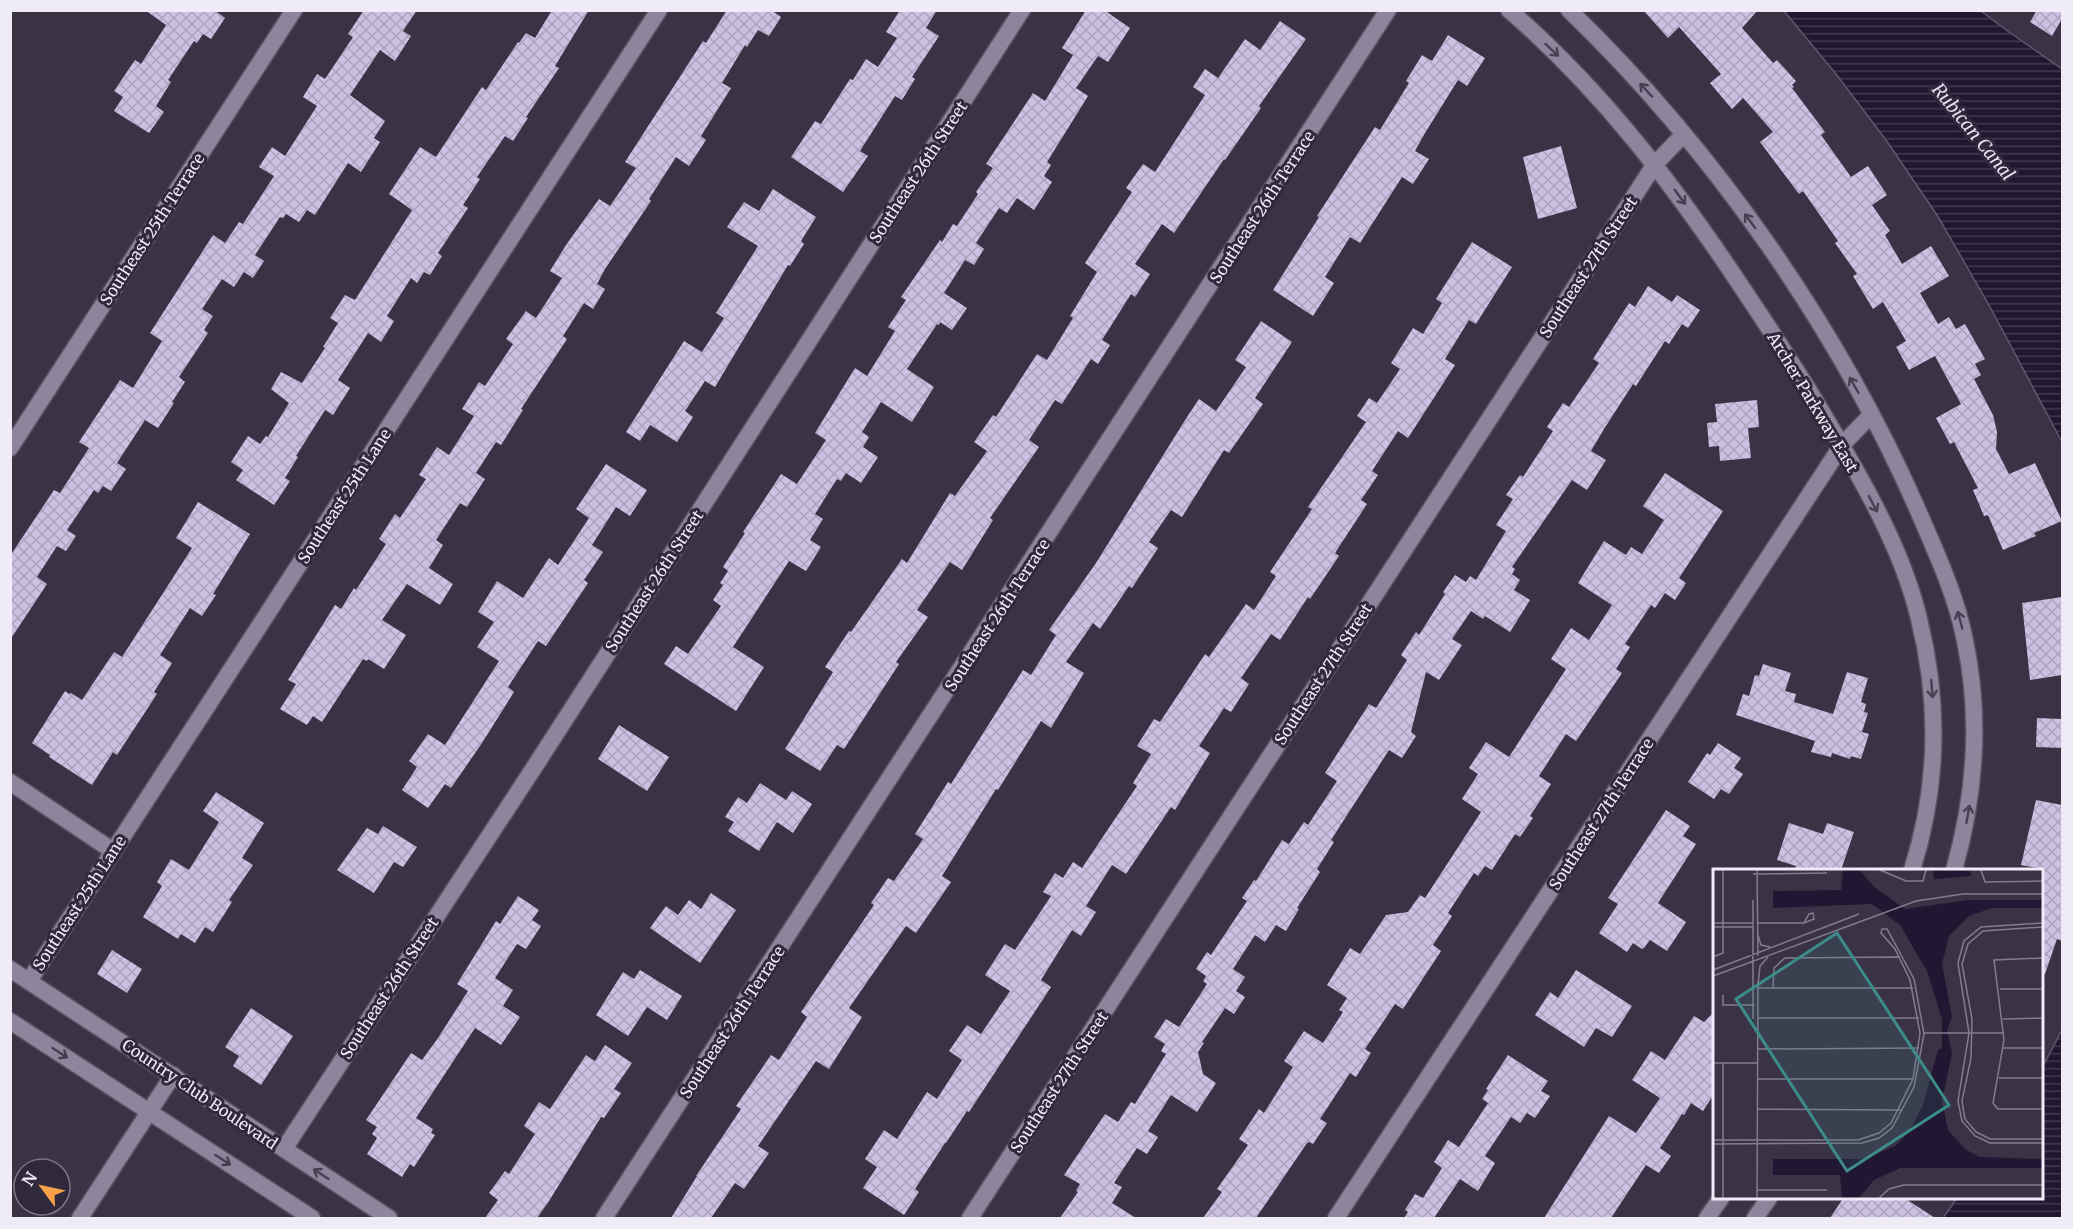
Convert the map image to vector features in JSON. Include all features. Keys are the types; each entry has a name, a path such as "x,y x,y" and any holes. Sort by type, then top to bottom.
{"street":[{"name":"Southeast 25th Terrace","path":"10,448 294,10"},
{"name":"Southeast 25th Lane","path":"29,981 660,10"},
{"name":"Southeast 26th Street","path":"284,1149 539,760 1022,10"},
{"name":"Southeast 26th Terrace","path":"604,1218 1388,10"},
{"name":"Archer Parkway East","path":"1509,10 1563,61 1655,164 1715,247 1797,370 1842,445 1899,557 1919,618 1932,681 1934,746 1927,813 1912,869"},
{"path":"1569,10 1658,103 1732,196 1813,313 1899,469 1950,587 1965,640 1972,695 1973,770 1967,816 1954,869"},
{"name":"Southeast 27th Street","path":"970,1218 1655,164 1683,135"},
{"name":"Southeast 27th Terrace","path":"1336,1218 1842,445 1871,415"},
{"path":"10,783 112,851"},
{"name":"Country Club Boulevard","path":"10,969 389,1218"},
{"path":"10,1021 312,1218"},
{"path":"80,1218 173,1075"},
{"path":"1707,1218 1720,1199"},
{"path":"1755,1218 1768,1199"}],"water":[{"name":"Rubican Canal","path":"1784,11 1981,11 2062,69 2062,442 1989,305 1937,215 1886,140"},
{"path":"2062,1030 2062,1218 1943,1218 1956,1199 2043,1199 2043,1066"}],"building":[{"path":"145,10 214,10 225,18 211,39 203,34 197,43 194,41 168,80 171,82 156,106 164,112 149,133 114,111 123,97 114,91 135,60 141,64 166,25"},
{"path":"364,10 417,10 403,31 411,36 395,61 380,50 350,95 385,121 374,138 380,142 361,172 348,163 315,215 307,210 299,222 286,214 283,218 280,217 255,255 264,261 253,278 244,272 234,287 222,279 202,309 213,316 204,330 208,333 179,377 185,382 172,402 174,403 158,428 145,420 117,463 126,469 111,491 103,486 98,493 94,490 67,530 76,536 66,551 57,546 37,577 47,584 10,640 10,556 54,490 60,493 89,448 79,442 120,380 133,388 162,341 150,333 213,235 225,243 239,222 243,224 274,176 259,167 272,147 285,156 317,106 303,97 317,74 325,79 353,37 348,34"},
{"path":"552,10 589,10 555,66 559,68 513,141 505,136 477,177 480,179 463,205 468,208 438,253 442,256 430,275 424,272 417,283 411,278 387,316 394,321 381,342 368,333 338,380 350,388 333,415 325,410 296,456 298,457 285,478 290,481 274,505 236,480 243,470 231,462 248,436 260,444 266,436 268,437 289,403 271,389 281,372 302,383 338,323 330,318 345,295 355,300 412,210 389,194 420,147 436,157 482,87 486,90 526,33 535,38"},
{"path":"727,10 771,10 781,17 769,36 758,30 747,47 745,45 722,83 731,88 701,136 706,140 689,166 676,157 649,199 651,201 605,269 597,284 605,289 593,309 584,303 563,336 567,339 521,409 523,410 501,445 496,442 476,473 485,479 467,507 460,503 436,540 443,545 429,568 453,584 440,605 407,584 382,620 406,635 384,669 368,659 367,661 363,659 322,722 313,716 307,725 280,709 296,684 288,680 335,605 341,609 386,544 379,539 395,514 400,518 426,479 419,475 437,447 449,455 474,416 462,409 479,382 485,386 513,344 506,339 526,311 536,318 562,278 550,271 599,199 610,206 636,168 625,162 703,41 706,43"},
{"path":"900,10 937,10 926,28 939,36 912,77 915,79 902,100 895,96 860,151 868,156 843,192 791,157 815,121 821,124 866,59 878,67 897,38 886,32"},
{"path":"1086,10 1104,10 1130,28 1108,62 1098,56 1076,88 1088,96 1047,162 1051,165 1044,176 1052,182 1034,210 1017,198 1007,213 999,208 976,243 984,249 974,265 965,260 944,293 967,308 952,330 940,322 939,325 937,324 907,369 934,387 912,422 881,402 862,432 869,437 863,447 878,457 861,483 846,473 841,481 837,479 815,514 823,519 810,540 821,547 806,571 789,561 733,647 764,667 736,711 664,664 676,646 688,654 721,606 713,600 723,585 720,583 728,571 723,567 745,533 743,532 781,474 797,484 826,440 815,433 855,368 867,376 895,331 888,327 906,300 901,297 940,240 942,242 953,224 957,226 978,194 976,192 993,168 986,164 1033,93 1045,101 1073,55 1062,48"},
{"path":"1643,10 1758,10 1742,28 1773,63 1777,60 1796,81 1792,88 1825,132 1821,135 1851,177 1868,166 1887,195 1872,205 1890,231 1885,235 1902,264 1931,246 1949,276 1920,293 1938,324 1949,317 1956,329 1965,324 1985,359 1975,364 1981,375 1974,379 1993,415 1997,432 1996,449 2009,474 2035,463 2062,521 2034,533 2036,536 2003,550 1988,515 1984,516 1973,490 1978,488 1954,442 1950,444 1936,418 1961,404 1935,356 1909,370 1896,347 1906,341 1883,302 1873,309 1853,276 1857,274 1835,243 1838,241 1803,191 1799,194 1760,142 1773,132 1743,98 1732,109 1710,83 1721,74 1679,27 1668,38"},
{"path":"2037,10 2062,10 2062,19 2052,36 2030,22"},
{"path":"1280,21 1306,39 1174,233 1162,224 1135,264 1150,274 1135,297 1131,294 1102,340 1110,345 1098,364 1091,359 1062,404 1055,400 1029,440 1039,447 990,518 993,520 962,570 950,562 917,610 928,617 896,662 899,664 844,749 837,745 820,771 785,749 833,672 825,667 849,631 851,632 902,559 907,563 950,493 955,496 987,451 974,442 993,415 996,417 1037,354 1047,360 1073,318 1070,316 1097,272 1085,263 1132,192 1126,188 1143,164 1155,172 1205,95 1193,87 1205,69 1218,78 1245,39 1260,50"},
{"path":"1448,35 1485,58 1467,86 1458,80 1425,133 1415,151 1429,159 1413,184 1402,177 1360,243 1350,237 1325,277 1334,283 1313,316 1273,290 1319,217 1317,216 1375,127 1380,130 1409,83 1406,81 1422,55 1432,61"},
{"path":"1561,146 1577,208 1538,219 1523,157"},
{"path":"773,189 816,217 801,241 804,244 790,266 788,265 715,387 705,381 685,411 693,417 677,442 650,425 640,441 626,432 684,341 702,352 724,318 716,313 758,246 727,227 744,202 759,211"},
{"path":"1472,242 1512,267 1476,324 1469,320 1445,359 1455,365 1408,438 1398,431 1372,471 1378,475 1361,500 1367,504 1335,553 1339,556 1310,599 1308,597 1280,640 1271,634 1241,678 1249,684 1231,712 1224,708 1199,746 1210,753 1175,810 1171,807 1126,874 1112,865 1086,906 1096,912 1081,936 1072,930 1041,980 1051,987 915,1189 919,1192 904,1215 863,1188 877,1167 865,1159 884,1130 897,1139 927,1092 937,1099 962,1060 949,1051 967,1025 981,1034 1010,991 985,975 1005,944 1015,950 1051,896 1043,892 1055,873 1063,878 1073,862 1082,868 1137,786 1133,783 1151,754 1137,746 1154,719 1160,722 1205,654 1209,657 1246,604 1254,610 1276,576 1270,572 1312,509 1308,507 1366,422 1357,416 1369,398 1377,403 1400,369 1391,363 1413,328 1423,334 1442,303 1436,299"},
{"path":"1648,286 1672,302 1677,295 1700,310 1688,328 1682,324 1669,344 1665,341 1636,386 1633,384 1604,429 1591,451 1606,460 1587,490 1572,480 1512,567 1515,569 1512,574 1520,580 1514,590 1530,600 1510,632 1485,616 1483,619 1471,611 1452,639 1462,645 1439,680 1426,672 1411,732 1416,736 1402,758 1389,750 1331,840 1334,842 1317,869 1320,872 1297,908 1299,909 1286,931 1276,925 1265,942 1255,935 1233,969 1245,977 1236,991 1245,997 1234,1014 1225,1008 1202,1042 1204,1043 1198,1052 1203,1074 1216,1083 1197,1112 1171,1095 1148,1131 1158,1137 1147,1154 1137,1148 1114,1183 1122,1187 1112,1203 1136,1218 1060,1218 1078,1192 1076,1191 1080,1184 1064,1175 1105,1114 1118,1122 1131,1102 1135,1104 1166,1054 1161,1051 1165,1044 1154,1037 1166,1019 1179,1027 1207,984 1203,981 1206,976 1196,969 1207,952 1211,955 1247,901 1242,898 1254,880 1256,881 1282,840 1289,844 1304,822 1308,825 1337,781 1325,773 1369,704 1376,708 1407,660 1401,655 1416,632 1419,635 1455,575 1466,582 1470,576 1476,580 1506,531 1496,525 1513,499 1506,495 1520,475 1523,477 1553,431 1547,427 1563,403 1569,407 1599,363 1593,359 1629,303 1635,307"},
{"path":"1261,321 1292,342 1255,398 1263,404 1229,453 1224,450 1182,517 1171,510 1149,542 1158,548 1132,588 1129,586 1100,629 1093,623 1066,662 1084,673 1051,728 1041,721 998,790 996,789 942,876 951,882 916,933 906,926 849,1008 862,1017 829,1069 816,1061 758,1146 769,1153 744,1189 735,1183 711,1218 671,1218 741,1109 736,1106 771,1055 779,1060 807,1017 801,1012 874,905 871,903 888,878 894,881 923,839 915,834 948,782 951,784 1023,670 1031,675 1056,635 1049,630 1096,563 1199,399 1216,411 1246,367 1235,360"},
{"path":"1757,400 1759,427 1748,428 1751,458 1720,461 1719,446 1709,447 1707,423 1717,422 1715,404"},
{"path":"606,464 647,490 630,516 616,507 592,545 603,552 584,580 588,583 546,646 538,641 508,687 514,692 451,788 445,784 428,808 402,790 417,767 409,761 428,734 445,745 499,661 477,647 494,622 478,612 497,581 523,598 549,558 558,565 589,518 576,509"},
{"path":"1665,473 1723,511 1679,578 1686,583 1675,600 1665,593 1655,608 1651,605 1625,644 1630,647 1616,669 1622,673 1576,741 1566,734 1539,776 1551,784 1530,816 1533,818 1520,837 1515,834 1492,870 1485,866 1478,876 1474,873 1448,913 1452,916 1433,945 1441,951 1403,1009 1395,1004 1365,1049 1371,1053 1356,1077 1350,1073 1320,1119 1327,1123 1313,1144 1307,1143 1256,1218 1203,1218 1222,1192 1217,1189 1248,1145 1239,1139 1259,1109 1264,1113 1293,1067 1284,1061 1304,1031 1323,1043 1343,1012 1339,1010 1347,998 1327,985 1350,948 1360,954 1386,915 1408,912 1420,895 1425,898 1481,812 1462,799 1478,774 1469,768 1486,742 1509,757 1566,669 1551,659 1571,628 1589,640 1612,605 1578,583 1604,541 1626,555 1631,547 1642,554 1664,520 1643,506"},
{"path":"198,502 250,534 202,616 190,608 160,655 172,663 154,692 157,694 117,755 113,752 92,785 32,743 65,691 82,700 114,652 122,657 192,548 176,538"},
{"path":"2062,597 2062,675 2030,680 2022,603"},
{"path":"1763,664 1791,673 1785,691 1796,694 1794,702 1833,714 1847,672 1868,678 1861,702 1866,704 1864,712 1868,713 1862,732 1869,734 1861,759 1851,756 1850,759 1832,753 1831,757 1811,752 1815,741 1736,715 1743,694 1749,696 1755,675 1759,676"},
{"path":"2037,718 2062,719 2062,748 2036,747"},
{"path":"619,725 669,757 647,791 598,759"},
{"path":"1718,743 1741,758 1734,768 1743,774 1729,794 1721,789 1714,799 1688,782 1707,753 1710,755"},
{"path":"760,783 786,800 792,791 812,804 793,833 777,822 759,851 728,831 734,822 725,817 738,797 747,803"},
{"path":"216,792 264,823 242,858 253,865 229,900 232,902 213,932 205,927 195,943 181,934 178,939 143,917 162,886 157,882 171,859 189,870 219,822 203,811"},
{"path":"2036,800 2062,805 2062,941 2057,939 2045,974 2043,974 2043,869 2021,865"},
{"path":"1666,810 1690,826 1683,836 1696,844 1658,903 1686,922 1667,951 1650,940 1642,949 1633,943 1627,952 1599,933 1618,904 1608,898"},
{"path":"1789,823 1823,834 1827,823 1854,832 1841,869 1795,869 1796,866 1777,860"},
{"path":"383,826 417,847 403,867 394,862 374,893 337,870 367,828 378,834"},
{"path":"711,893 736,910 700,963 650,928 666,906 678,915 689,900 701,909"},
{"path":"518,896 539,910 532,920 541,926 526,949 517,944 495,978 513,990 503,1006 520,1017 501,1045 475,1028 416,1118 433,1129 431,1133 435,1135 414,1167 410,1164 402,1177 367,1154 377,1138 372,1134 377,1127 366,1120 411,1053 422,1060 438,1038 468,991 457,984 496,921 500,924"},
{"path":"112,950 142,969 127,993 97,974"},
{"path":"640,970 682,996 667,1020 647,1007 628,1036 596,1015 623,972 634,979"},
{"path":"1576,970 1632,1006 1612,1037 1596,1028 1584,1047 1535,1015 1550,992 1558,998"},
{"path":"251,1008 293,1036 261,1085 233,1066 239,1056 225,1047"},
{"path":"1713,1013 1713,1096 1703,1111 1691,1103 1684,1115 1682,1114 1660,1148 1671,1156 1659,1173 1646,1165 1611,1218 1544,1218 1609,1116 1636,1133 1660,1098 1632,1080 1651,1051 1665,1060 1694,1016 1704,1022"},
{"path":"605,1045 632,1063 614,1089 621,1093 604,1118 601,1117 549,1201 537,1218 485,1218 498,1200 489,1193 505,1171 509,1174 535,1134 524,1126 539,1102 550,1109 586,1055 595,1061"},
{"path":"1508,1055 1548,1081 1541,1091 1550,1096 1535,1118 1527,1113 1520,1123 1511,1117 1485,1156 1495,1163 1478,1191 1460,1179 1434,1218 1404,1218 1408,1212 1405,1210 1415,1194 1423,1198 1442,1168 1434,1162 1448,1140 1459,1147 1488,1103 1482,1099 1488,1090 1486,1089"},
{"path":"1843,1199 1906,1199 1935,1218 1830,1218"}]}
